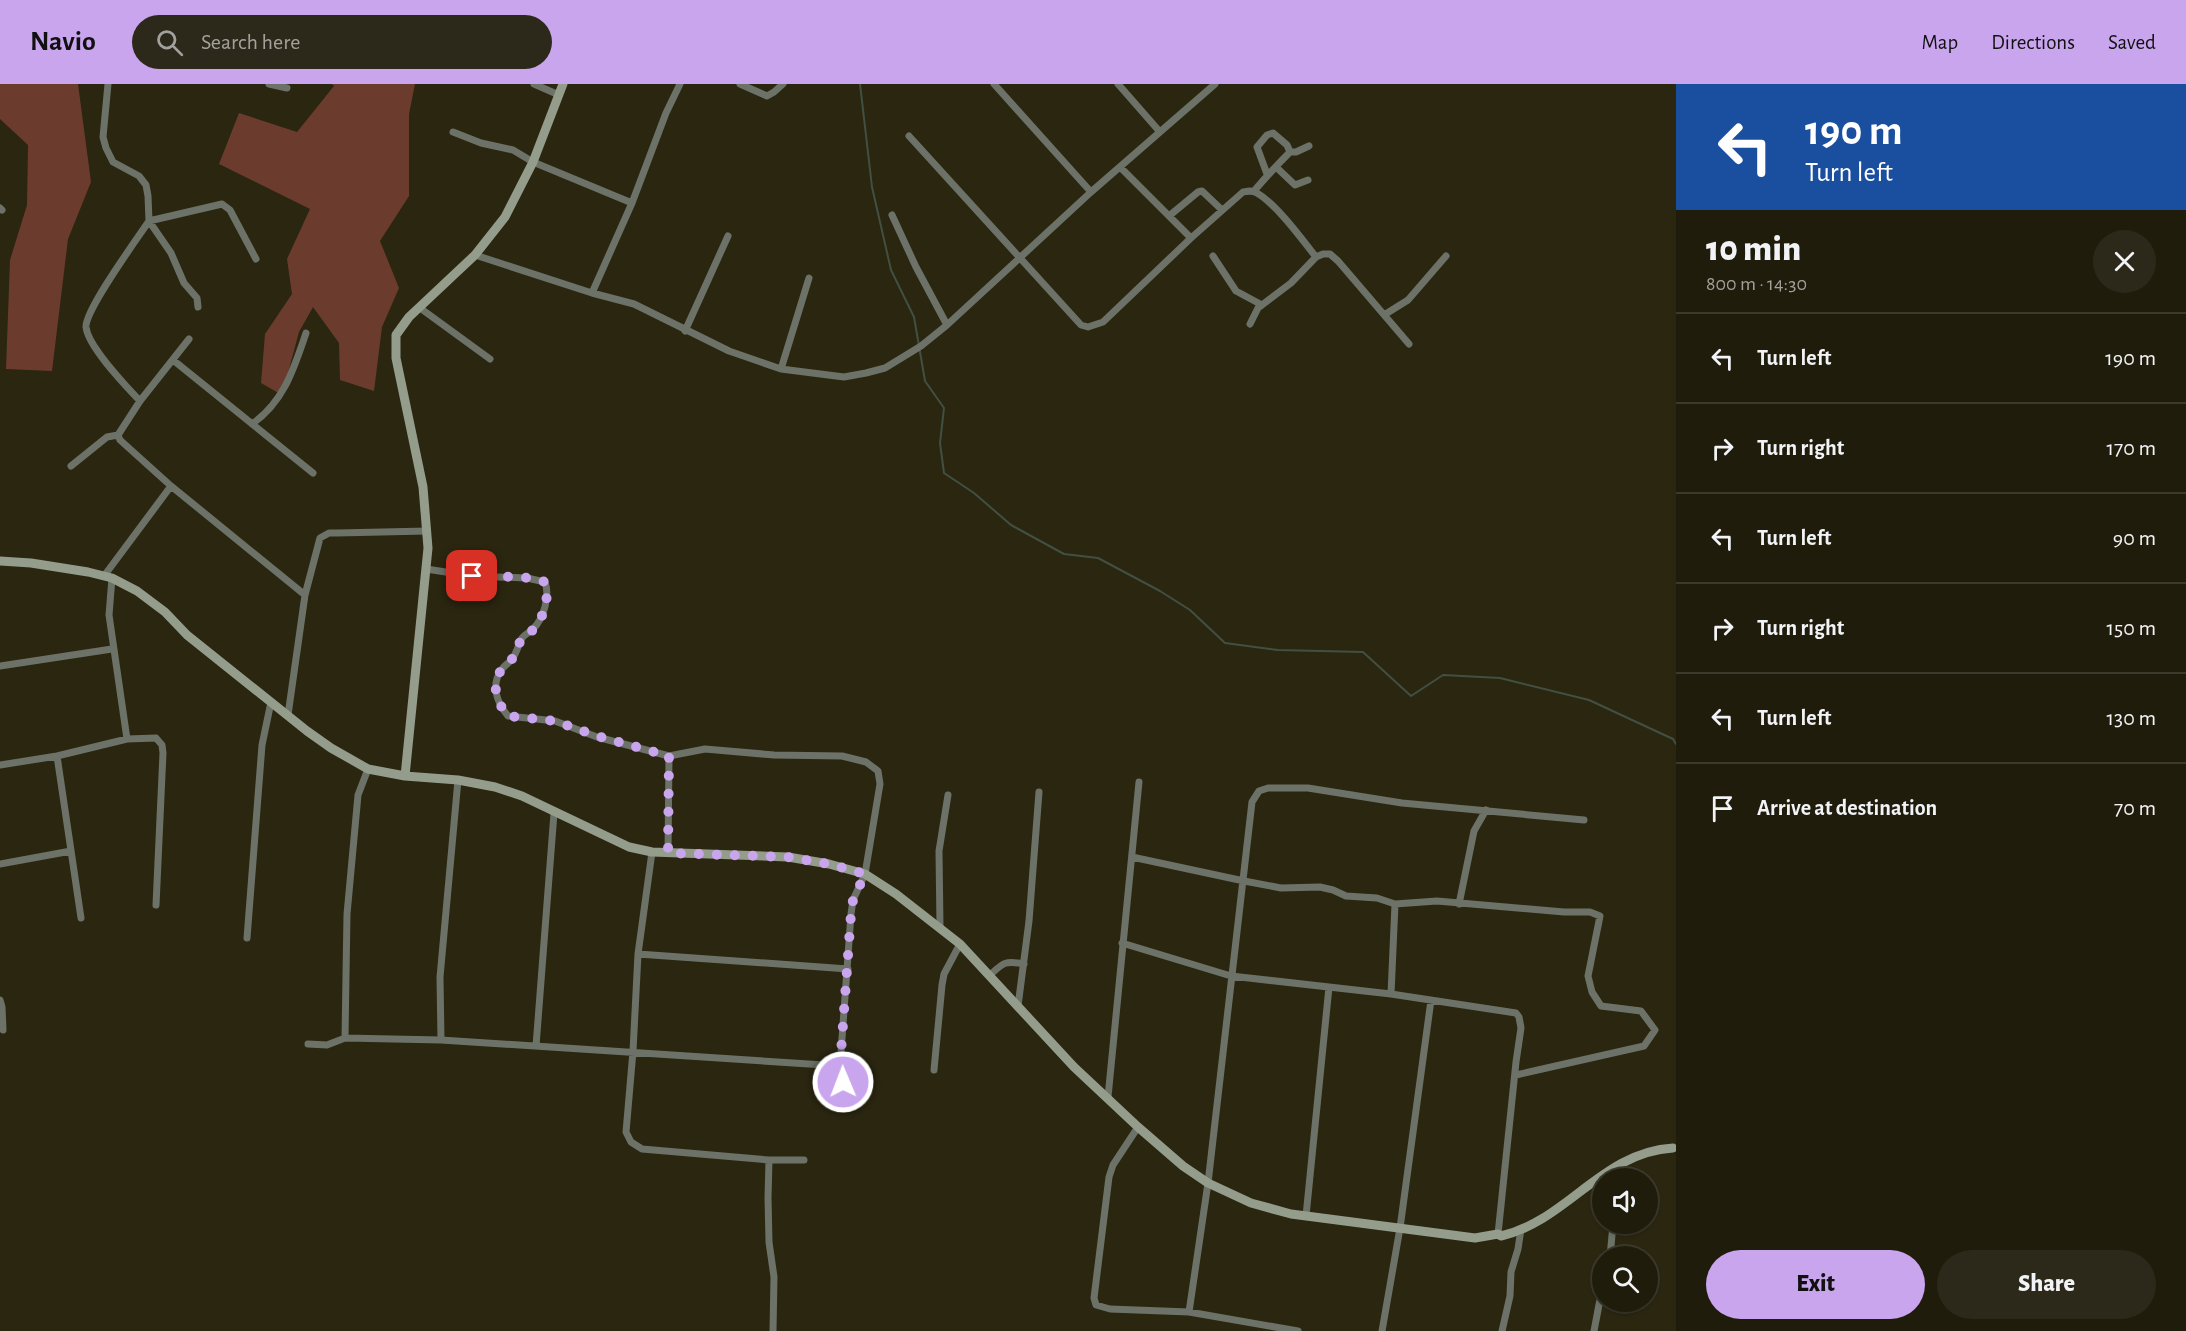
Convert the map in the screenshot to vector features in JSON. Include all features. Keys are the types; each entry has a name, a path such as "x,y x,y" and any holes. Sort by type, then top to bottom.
{"street":[{"path":"108,84 103,137 106,148 113,162 139,176 146,185 149,221 171,253 184,283 197,298 198,307"},
{"path":"269,84 287,88"},
{"path":"534,84 559,95"},
{"path":"405,776 426,569 427,531 423,487 394,349 396,335 402,326 475,255 505,217 533,162 563,84"},
{"path":"592,293 680,84"},
{"path":"740,84 767,96 783,84"},
{"path":"994,84 1092,192"},
{"path":"1118,84 1160,132"},
{"path":"475,255 592,293 634,304 729,351 781,369 844,377 885,368 918,348 947,325 1092,192 1215,84"},
{"path":"453,132 481,143 513,150 533,162 632,202"},
{"path":"1267,174 1257,147 1267,135 1273,133 1280,137 1290,152"},
{"path":"909,136 1081,325 1088,327 1103,322 1243,192 1254,191 1283,217 1316,257"},
{"path":"1254,191 1267,174 1290,152 1310,146"},
{"path":"1120,167 1191,238"},
{"path":"1276,167 1295,185 1308,180"},
{"path":"1169,216 1202,191 1222,210"},
{"path":"140,401 109,367 92,342 86,326 96,304 149,221 222,204 230,210 256,259"},
{"path":"892,215 947,325"},
{"path":"685,331 728,237"},
{"path":"1250,324 1255,312 1262,305 1292,284 1316,257 1323,254 1333,256 1409,344"},
{"path":"1213,256 1236,291 1262,305"},
{"path":"1384,315 1408,300 1446,256"},
{"path":"781,369 809,278"},
{"path":"420,308 489,360"},
{"path":"252,424 266,413 289,382 306,333"},
{"path":"71,466 106,437 118,435 140,401 189,339"},
{"path":"173,360 313,474"},
{"path":"118,435 120,440 171,486 305,595"},
{"path":"127,739 108,615 108,577 171,486"},
{"path":"288,715 305,595 319,541 324,535 338,532 427,531"},
{"path":"0,561 40,564 108,577 150,599 188,635 271,702 331,748 368,769 405,776 458,780 504,790 522,796 629,847 652,852 788,857 829,864 865,874 896,894 960,944 1074,1066 1183,1166 1208,1184 1251,1203 1291,1214 1475,1238 1498,1234 1501,1236 1534,1225 1592,1184"},
{"path":"426,569 472,576 527,578 545,582 548,592 540,617 535,626 522,638 511,660 500,671 495,692 508,716 555,721 597,736 669,756 705,749 774,755 842,756 866,762 878,771 880,784 865,874 853,900 840,1066 845,1097"},
{"path":"0,666 112,649"},
{"path":"247,938 262,745 271,702"},
{"path":"0,765 57,756 127,739 156,738 162,746 156,905"},
{"path":"57,756 81,918"},
{"path":"668,853 669,756"},
{"path":"345,1038 347,914 358,795 368,769"},
{"path":"441,1040 440,976 458,780"},
{"path":"1108,1097 1139,782"},
{"path":"1189,1311 1208,1184 1252,802 1258,791 1268,788 1314,789 1402,803 1584,820"},
{"path":"1018,1006 1039,792"},
{"path":"940,927 939,851 948,795"},
{"path":"1459,904 1474,831 1486,810"},
{"path":"536,1046 554,813"},
{"path":"0,864 71,851"},
{"path":"652,852 638,954 626,1132 635,1146 642,1149 770,1160 804,1160"},
{"path":"1132,857 1281,888 1320,887 1346,896 1377,898 1395,904 1420,901 1590,912 1600,916 1588,976 1592,992 1601,1006 1641,1011 1656,1030 1644,1046 1516,1075"},
{"path":"1391,994 1395,904"},
{"path":"1122,943 1231,976 1391,994 1516,1013 1521,1028 1498,1234"},
{"path":"934,1070 944,974 960,944"},
{"path":"638,954 848,969"},
{"path":"989,976 1002,963 1008,961 1024,963"},
{"path":"1306,1216 1329,987"},
{"path":"0,1000 3,1007 3,1030"},
{"path":"1382,1331 1400,1228 1431,1000"},
{"path":"308,1044 327,1045 345,1038 441,1040 840,1066"},
{"path":"1138,1127 1113,1165 1109,1177 1094,1302 1099,1308 1110,1310 1189,1311 1298,1331"},
{"path":"1618,1168 1642,1154 1658,1149 1673,1148"},
{"path":"770,1160 768,1198 769,1242 774,1277 773,1331"},
{"path":"1502,1331 1510,1296 1511,1272 1521,1229"},
{"path":"1594,1331 1598,1312"},
{"path":"1248,1331 1249,1323"}],"shaded area":[{"path":"0,84 78,84 91,182 68,239 52,371 6,369 10,260 27,205 28,145 0,119"},
{"path":"332,84 415,84 409,114 409,196 380,241 399,288 382,327 374,391 340,380 339,343 313,307 299,332 282,395 261,383 265,334 292,294 287,259 310,209 219,164 239,113 297,132 334,86"}],"waterway":[{"path":"860,84 872,187 891,270 914,317 925,381 944,408 940,443 944,473 974,493 1011,525 1064,554 1098,558 1160,591 1190,610 1225,643 1278,650 1363,652 1411,696 1443,675 1500,678 1589,700 1673,739 1676,744"}],"route":[{"path":"472,576 540,580 545,582 548,592 544,608 535,626 524,635 511,660 500,671 495,692 508,716 555,721 597,736 669,756 668,853 788,857 829,864 865,874 853,900 851,914 840,1066 843,1082"}]}
